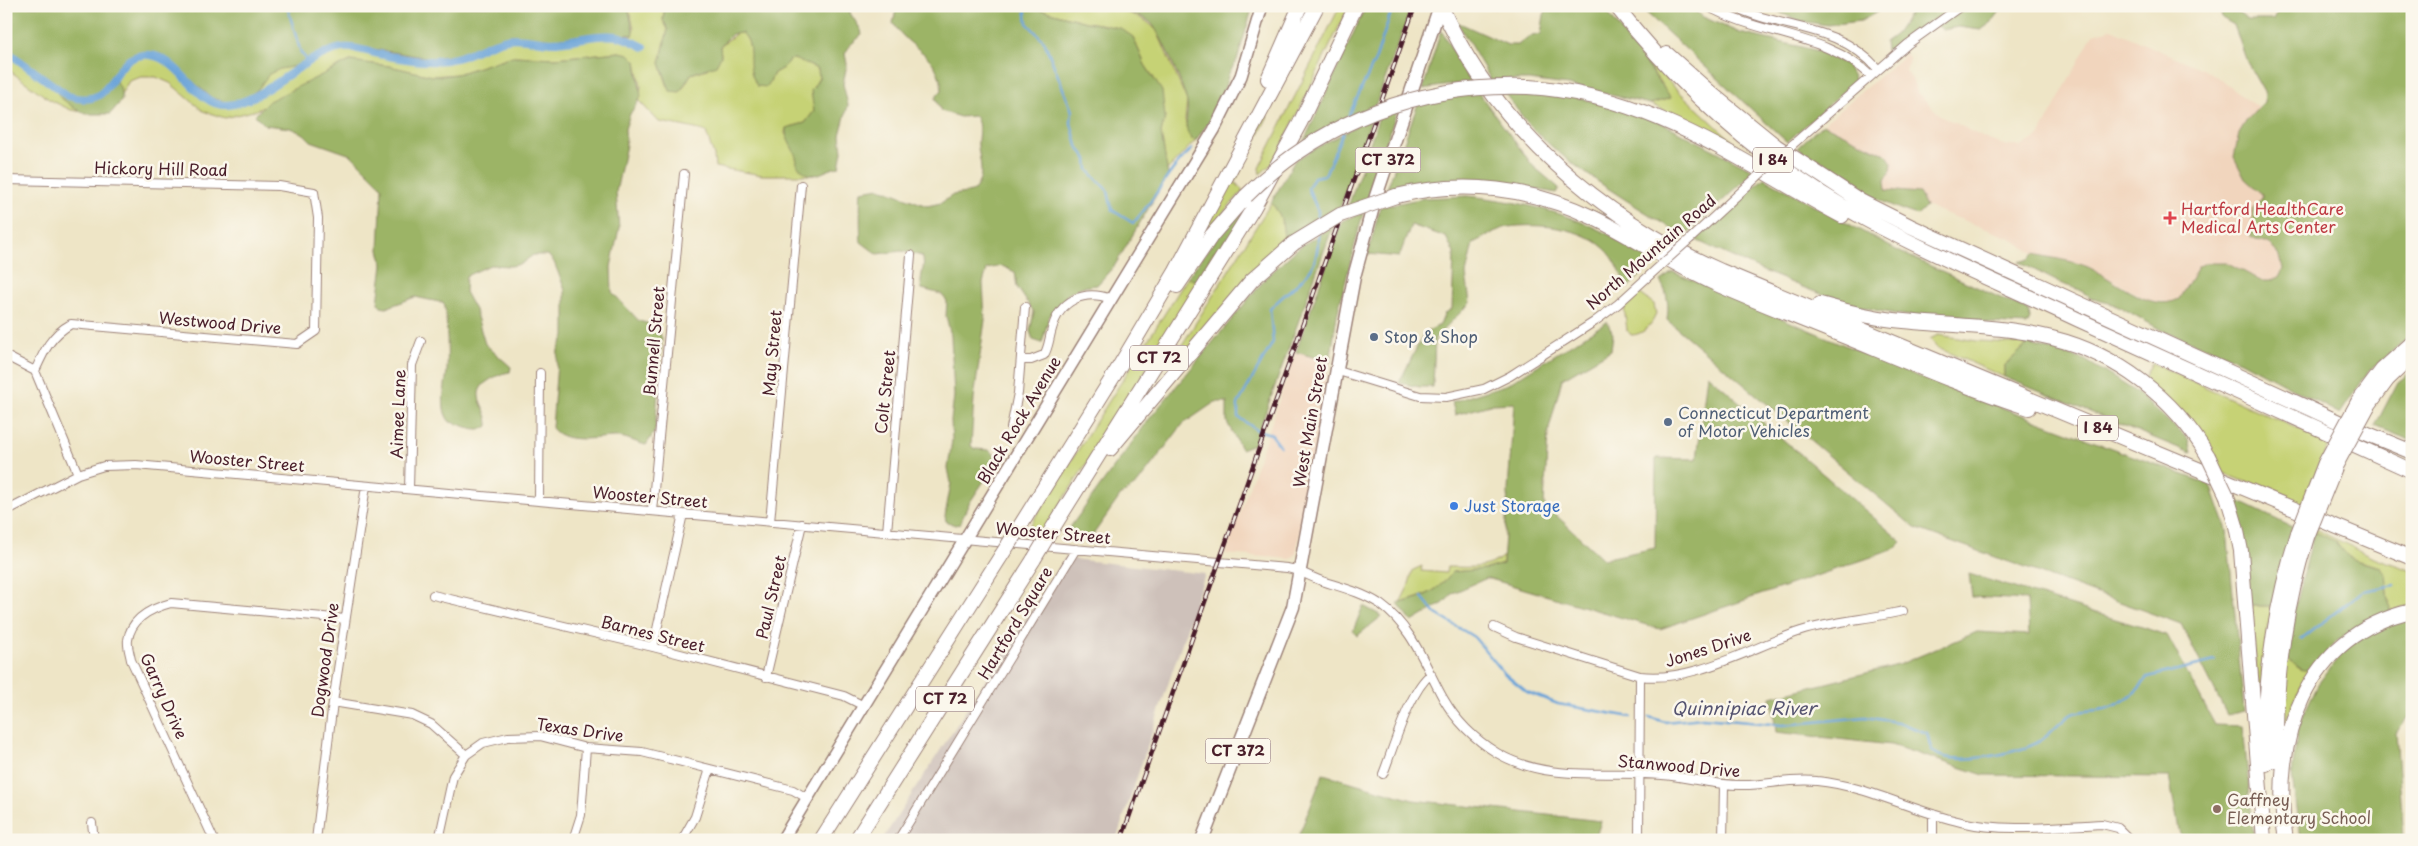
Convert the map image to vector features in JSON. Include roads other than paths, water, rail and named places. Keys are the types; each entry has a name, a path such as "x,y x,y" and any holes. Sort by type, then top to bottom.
{"highway":[{"path":"1212,204 1227,163 1265,86 1300,6"},
{"name":"CT 72","path":"821,840 1143,328 1212,204 1317,6"},
{"name":"CT 72","path":"856,840 1268,184 1300,124 1356,6"},
{"name":"I 84","path":"1441,6 1463,50 1493,96 1514,123 1547,156 1590,193 1640,227 1684,253 1785,297 2412,558"},
{"name":"I 84","path":"1616,6 1661,61 1699,99 1779,165 1867,220 1964,267 2412,471"},
{"path":"1625,18 1649,36 1699,84 1776,146 1862,202 1910,226 2341,423 2412,452"},
{"path":"1078,433 1107,397 1200,252 1246,196 1274,170 1304,148 1341,126 1376,110 1411,99 1448,91 1484,87 1528,87 1595,96 1664,118 1888,240 1935,263 1964,267"},
{"path":"1069,503 1114,444 1252,280 1294,243 1340,216 1396,196 1431,190 1470,188 1519,192 1547,199 1593,218 1668,260 1736,292 1954,381 2044,413 2086,423"},
{"path":"1785,297 1879,318 2024,332 2077,346 2116,364 2151,388 2184,421 2208,456 2227,496 2236,526 2242,560 2264,840"},
{"path":"2271,840 2266,751 2267,687 2277,612 2324,464 2363,404 2382,370 2412,343"},
{"path":"2363,404 2412,356"},
{"path":"2282,808 2278,795 2276,757 2278,681 2286,620 2302,535"},
{"path":"2286,840 2282,808 2283,761 2288,733 2298,705 2313,679 2328,659 2353,637 2384,620 2412,611"}],"main road":[{"name":"West Main Street","path":"1202,840 1285,630 1300,571 1336,370 1364,237 1441,6"}],"street":[{"name":"Black Rock Avenue","path":"782,840 1229,103 1250,50 1262,6"},
{"path":"1707,6 1743,23 1841,52 1856,61 1871,76"},
{"path":"1732,6 1846,42 1863,53 1878,69"},
{"name":"North Mountain Road","path":"1336,370 1420,396 1446,397 1484,389 1510,376 1594,322 1623,300 1878,69 1921,34 1961,6"},
{"name":"Bunnell Street","path":"652,511 684,174"},
{"name":"Hickory Hill Road","path":"6,180 279,186 314,192"},
{"name":"May Street","path":"770,522 801,185"},
{"name":"Westwood Drive","path":"35,371 48,344 58,330 70,324 297,344 316,331 318,218 314,192"},
{"name":"Colt Street","path":"888,532 911,254"},
{"path":"1021,360 1030,360 1044,355 1056,318 1071,301 1093,294 1110,299"},
{"path":"1011,428 1021,360 1025,307"},
{"name":"Aimee Lane","path":"409,489 412,365 421,342"},
{"path":"6,356 35,371 78,474"},
{"path":"539,500 540,373"},
{"name":"Wooster Street","path":"6,511 78,474 104,466 136,465 1076,548 1287,568 1300,571"},
{"name":"Dogwood Drive","path":"316,840 332,702 366,486"},
{"path":"653,647 683,514"},
{"name":"Paul Street","path":"766,677 802,524"},
{"name":"Hartford Square","path":"898,840 1076,548"},
{"name":"Stanwood Drive","path":"1300,571 1312,578 1362,594 1386,609 1409,633 1443,699 1459,722 1484,745 1510,760 1552,772 1665,775 1724,784 1745,785 1813,780 1829,782 1887,797 1933,814 1962,822 2000,828 2110,825 2118,828 2130,840"},
{"name":"Barnes Street","path":"433,595 653,647 844,696 864,706"},
{"name":"Garry Drive","path":"214,840 131,660 128,640 136,621 152,608 171,603 345,619"},
{"name":"Jones Drive","path":"1494,627 1516,637 1640,676 1652,678 1676,675 1801,631 1903,611"},
{"path":"1383,774 1415,694 1423,680 1431,674"},
{"path":"1639,840 1640,676"},
{"path":"332,702 412,715 431,724 466,755"},
{"name":"Texas Drive","path":"439,840 453,776 466,755 484,742 508,737 540,736 586,748 642,752 793,790 807,798"},
{"path":"573,840 582,815 586,748"},
{"path":"682,840 695,817 710,769"},
{"path":"1723,840 1724,784"},
{"path":"1933,814 1933,840"},
{"path":"92,823 94,840"}],"waterway":[{"path":"287,6 301,53 308,61"},
{"path":"1025,6 1027,23 1044,41 1072,111 1071,123 1077,146 1087,159 1088,170 1108,191 1112,210 1133,223 1175,166 1192,149"},
{"name":"Quinnipiac River","path":"1348,117 1376,58 1393,6"},
{"path":"6,51 68,96 84,99 96,96 104,91 123,65 131,59 143,55 156,56 177,70 205,98 216,104 227,105 255,96 312,60 342,48 356,48 403,59 440,61 460,57 496,42 512,38 552,42 608,35 623,38 644,47"},
{"name":"Quinnipiac River","path":"1318,222 1318,211 1308,188 1314,177 1325,175 1343,132"},
{"name":"Quinnipiac River","path":"1280,446 1271,434 1257,430 1238,417 1238,404 1273,342 1270,309 1297,285 1310,269 1318,248 1318,233"},
{"name":"Quinnipiac River","path":"2301,639 2363,591 2395,585"},
{"name":"Quinnipiac River","path":"1422,597 1436,614 1474,637 1505,674 1527,692 1558,704 1631,717"},
{"name":"Quinnipiac River","path":"1649,717 1665,722 1703,718 1783,725 1865,717 1897,722 1927,733 1933,751 1941,756 1954,758 1986,757 2031,746 2044,738 2072,714 2114,706 2133,694 2148,677 2215,661"}],"railway":[{"path":"1121,840 1415,6"}],"place":[{"name":"Hartford HealthCare Medical Arts Center","path":"2170,218"},
{"name":"Stop & Shop","path":"1374,337"},
{"name":"Connecticut Department of Motor Vehicles","path":"1668,422"},
{"name":"Just Storage","path":"1454,506"},
{"name":"Gaffney Elementary School","path":"2217,809"}]}
